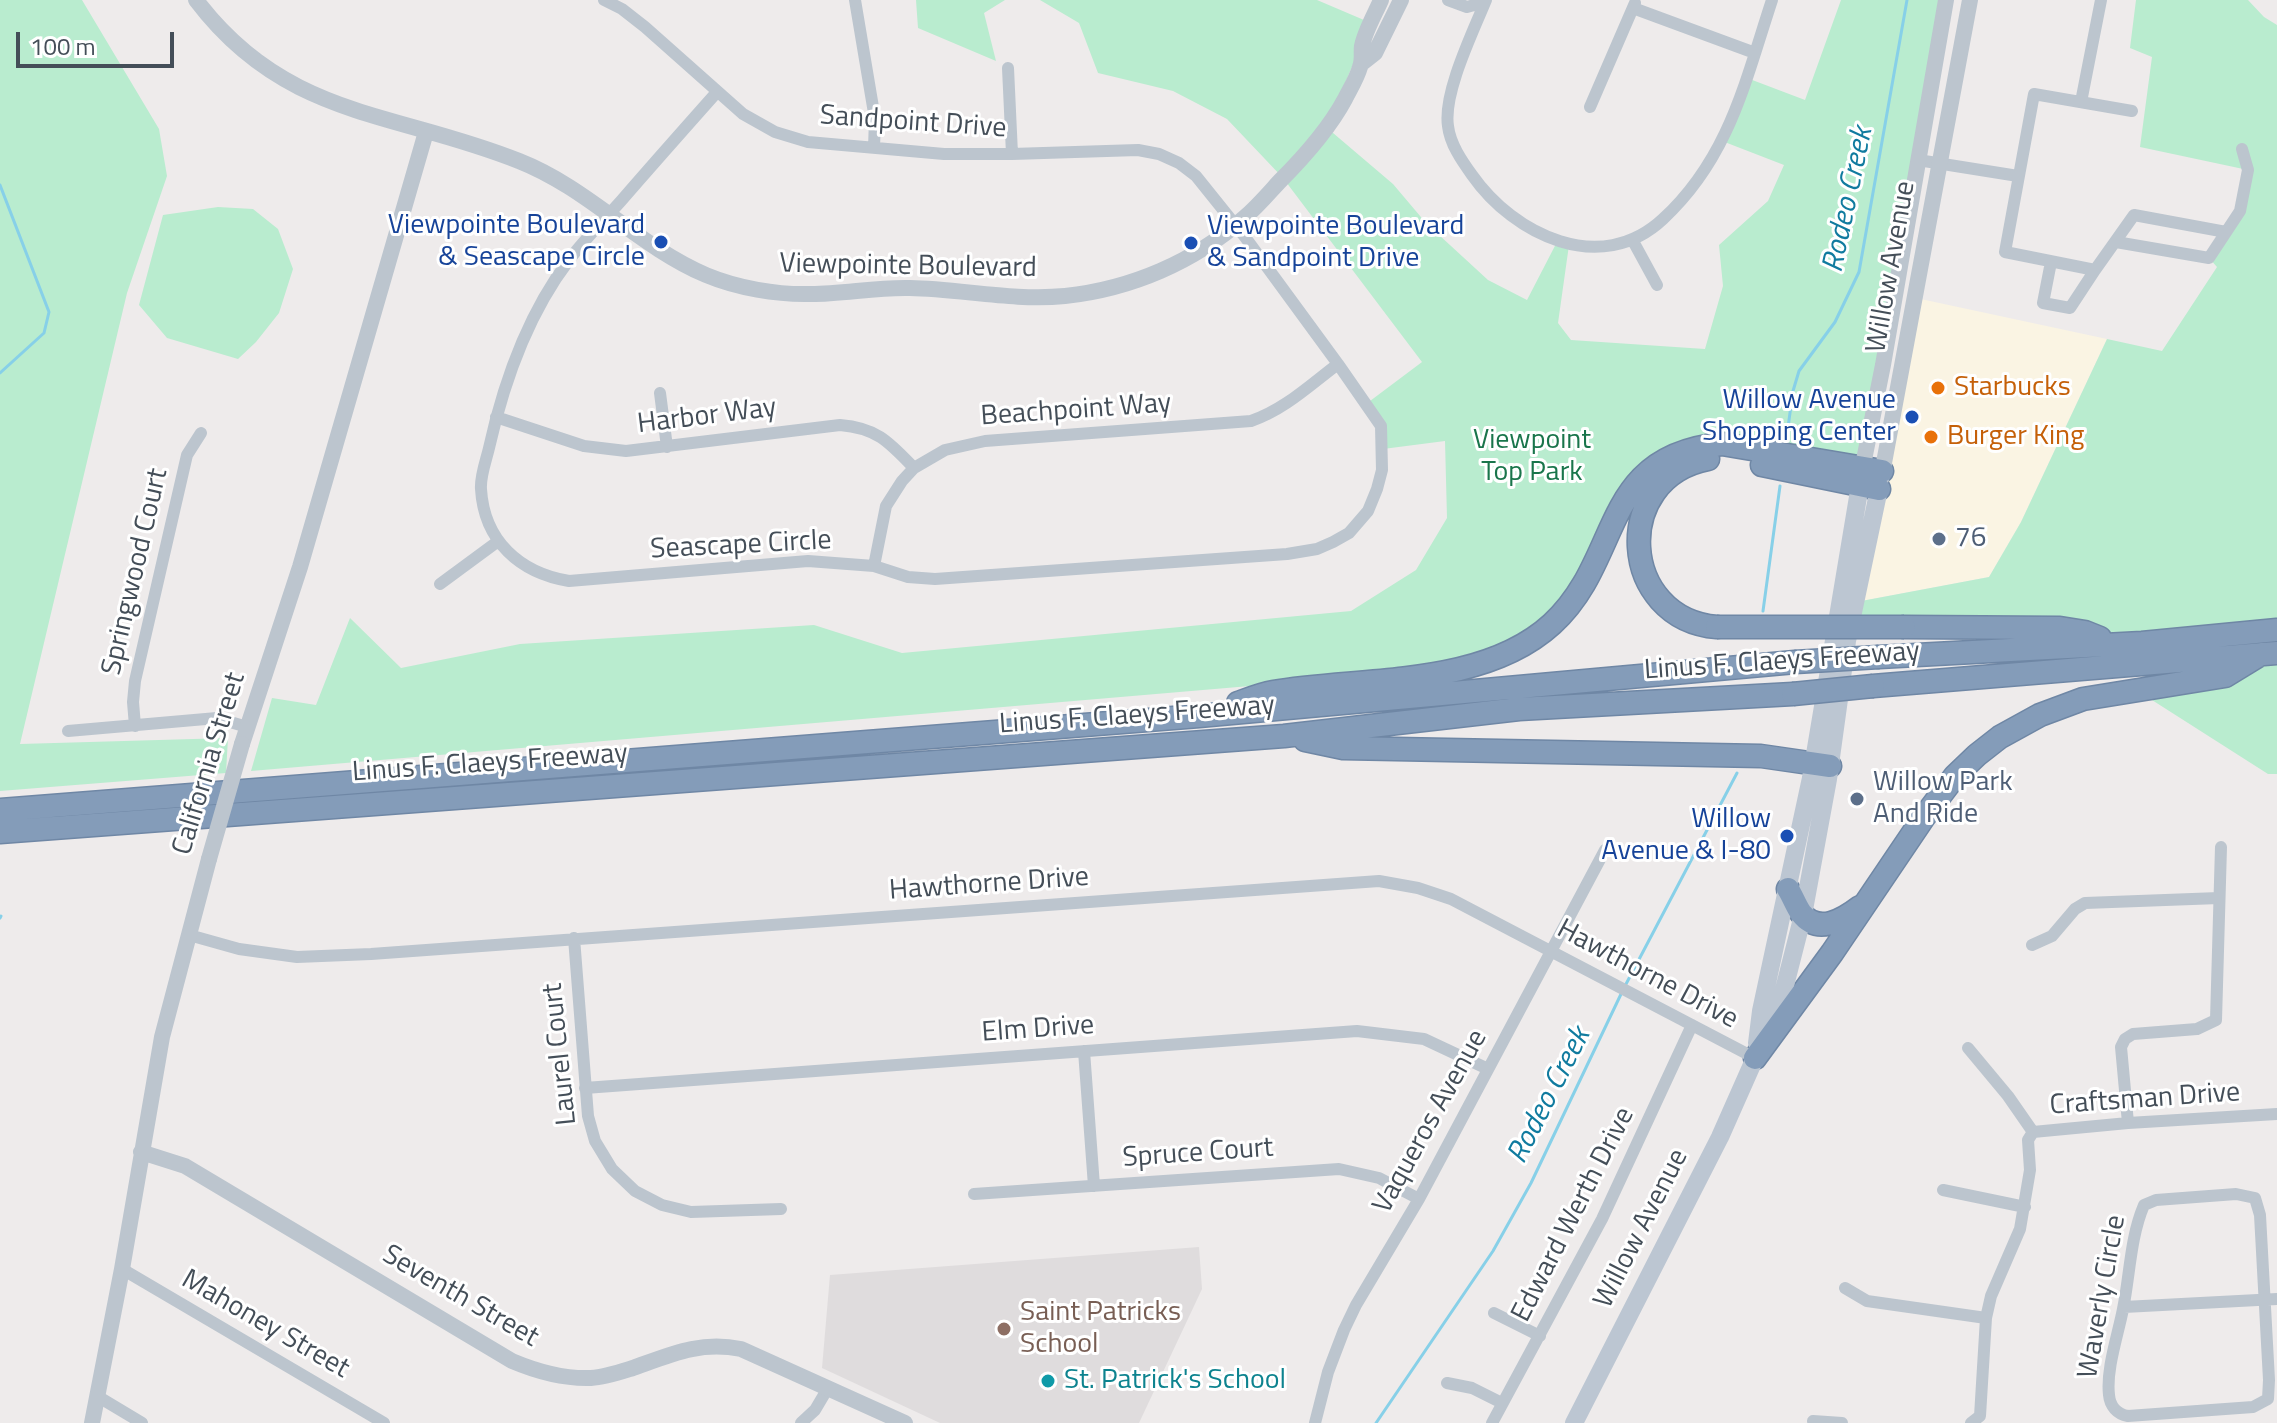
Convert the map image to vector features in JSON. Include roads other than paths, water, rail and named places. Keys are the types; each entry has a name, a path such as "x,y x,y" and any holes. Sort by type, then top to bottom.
{"highway":[{"path":"1199,716 1270,693 1450,672 1490,661 1527,643 1552,624 1574,600 1590,576 1623,502 1639,480 1679,453 1700,446 1722,444 1871,478"},
{"path":"1871,478 1732,459 1705,459 1687,466 1668,477 1654,491 1643,512 1639,533 1643,572 1664,604 1700,625 2060,628 2085,632 2116,643"},
{"name":"Linus F. Claeys Freeway","path":"0,810 1199,716 1795,662 2142,643 2277,630"},
{"path":"1755,1058 1955,776 2000,737 2040,715 2083,699 2225,676 2269,653"},
{"name":"Linus F. Claeys Freeway","path":"0,832 1284,736 1519,709 1793,694 2269,653"},
{"path":"1284,736 1343,748 1761,756 1822,765"},
{"path":"1788,889 1803,915 1821,924 1841,922 1867,902"}],"main road":[{"name":"Willow Avenue","path":"1574,1423 1720,1137 1778,1013 1803,915 1822,765 1871,478"},
{"name":"Willow Avenue","path":"1755,1058 1761,1011 1788,889 1822,765"}],"street":[{"name":"Viewpointe Boulevard","path":"196,0 239,47 297,87 351,110 503,155 535,168 565,184 657,249 709,276 783,293 909,288 1019,297 1064,296 1113,288 1156,274 1207,246 1236,225 1299,161 1343,103 1361,64 1362,44 1381,0"},
{"name":"Sandpoint Drive","path":"604,0 645,27 743,114 775,132 808,142 944,154 1138,150 1159,154 1179,163 1196,176 1236,225"},
{"path":"855,0 875,119 874,148"},
{"name":"Viewpointe Boulevard","path":"1361,64 1375,53 1401,0"},
{"path":"1448,0 1467,7 1485,1"},
{"path":"1485,1 1449,96 1448,127 1458,156 1495,204 1522,224 1569,245 1605,247 1633,241 1662,220 1698,180 1734,116 1772,0"},
{"name":"Willow Avenue","path":"1871,478 1883,365 1946,0"},
{"name":"Willow Avenue","path":"1871,478 1920,277 1970,0"},
{"path":"2081,102 2101,0"},
{"path":"1590,107 1634,4 1755,53"},
{"path":"1008,68 1012,154"},
{"path":"440,584 497,542 485,516 480,487 496,417 512,366 535,313 569,260 717,92"},
{"path":"2095,270 2005,252 2034,94 2132,111"},
{"name":"California Street","path":"92,1423 162,1037 242,744 300,567 426,132"},
{"path":"2116,242 2209,258 2240,211 2248,170 2242,149"},
{"path":"1918,160 2018,176"},
{"path":"2051,262 2043,303 2070,308 2134,215 2226,232"},
{"name":"Seascape Circle","path":"497,542 534,571 569,581 808,561 874,566 908,577 935,579 1287,554 1317,549 1349,533 1368,511 1380,480 1383,449 1381,426 1236,225"},
{"path":"1633,241 1657,285"},
{"name":"Beachpoint Way","path":"874,566 886,506 914,468 945,450 985,441 1251,421 1284,405 1338,364"},
{"path":"660,393 667,447"},
{"name":"Harbor Way","path":"496,417 584,446 626,451 840,425 857,426 888,440 914,468"},
{"name":"Springwood Court","path":"135,726 134,687 187,455 201,433"},
{"path":"68,731 217,718 247,727"},
{"path":"2128,1123 2121,1047 2125,1039 2133,1034 2197,1029 2216,1020 2221,847"},
{"name":"Vaqueros Avenue","path":"1315,1423 1328,1372 1344,1330 1371,1276 1419,1199 1605,850"},
{"name":"Hawthorne Drive","path":"189,935 239,949 297,957 371,954 1379,881 1418,888 1451,899 1755,1058"},
{"path":"2032,945 2052,936 2075,909 2085,903 2219,898"},
{"name":"Laurel Court","path":"574,938 588,1116 595,1141 612,1169 635,1191 662,1205 691,1212 781,1209"},
{"name":"Edward Werth Drive","path":"1492,1423 1602,1219 1692,1025"},
{"name":"Elm Drive","path":"585,1088 1357,1031 1424,1039 1488,1069"},
{"path":"1968,1048 2033,1132"},
{"path":"1084,1051 1094,1186"},
{"name":"Craftsman Drive","path":"1971,1423 1980,1416 1986,1318 1991,1296 2020,1229 2025,1207 2030,1170 2028,1140 2033,1132 2277,1114"},
{"name":"Seventh Street","path":"141,1152 185,1166 512,1361 539,1372 593,1378 622,1372 680,1351 721,1345 741,1349 905,1423"},
{"name":"Spruce Court","path":"974,1194 1339,1169 1379,1178 1419,1199"},
{"path":"1943,1190 2025,1207"},
{"name":"Waverly Circle","path":"2236,1194 2255,1198 2271,1300 2268,1399 2253,1407 2120,1415 2109,1395 2112,1362 2124,1307 2138,1220 2144,1205 2156,1200 2236,1194"},
{"name":"Mahoney Street","path":"122,1269 384,1423"},
{"path":"1845,1288 1867,1301 1986,1318"},
{"path":"2124,1307 2271,1300"},
{"path":"1494,1313 1540,1336"},
{"path":"1447,1383 1472,1388 1502,1403"},
{"path":"801,1423 815,1410 828,1388"},
{"path":"97,1396 142,1423"},
{"path":"1813,1421 1842,1423"}],"waterway":[{"name":"Rodeo Creek","path":"1786,442 1799,371 1835,322 1859,272 1907,0"},
{"path":"0,185 49,312 44,333 0,373"},
{"name":"Rodeo Creek","path":"1763,611 1780,486"},
{"name":"Rodeo Creek","path":"1625,986 1737,773"},
{"name":"Rodeo Creek","path":"1376,1423 1493,1251 1531,1183 1622,992"}],"place":[{"name":"Viewpointe Boulevard & Seascape Circle","path":"661,242"},
{"name":"Viewpointe Boulevard & Sandpoint Drive","path":"1191,243"},
{"name":"Starbucks","path":"1938,388"},
{"name":"Willow Avenue Shopping Center","path":"1912,417"},
{"name":"Burger King","path":"1931,437"},
{"name":"76","path":"1939,539"},
{"name":"Willow Park And Ride","path":"1857,799"},
{"name":"Willow Avenue & I-80","path":"1787,836"},
{"name":"Saint Patricks School","path":"1004,1329"},
{"name":"St. Patrick's School","path":"1048,1381"}],"park label":[{"name":"Viewpoint Top Park","path":"1532,457"}]}
